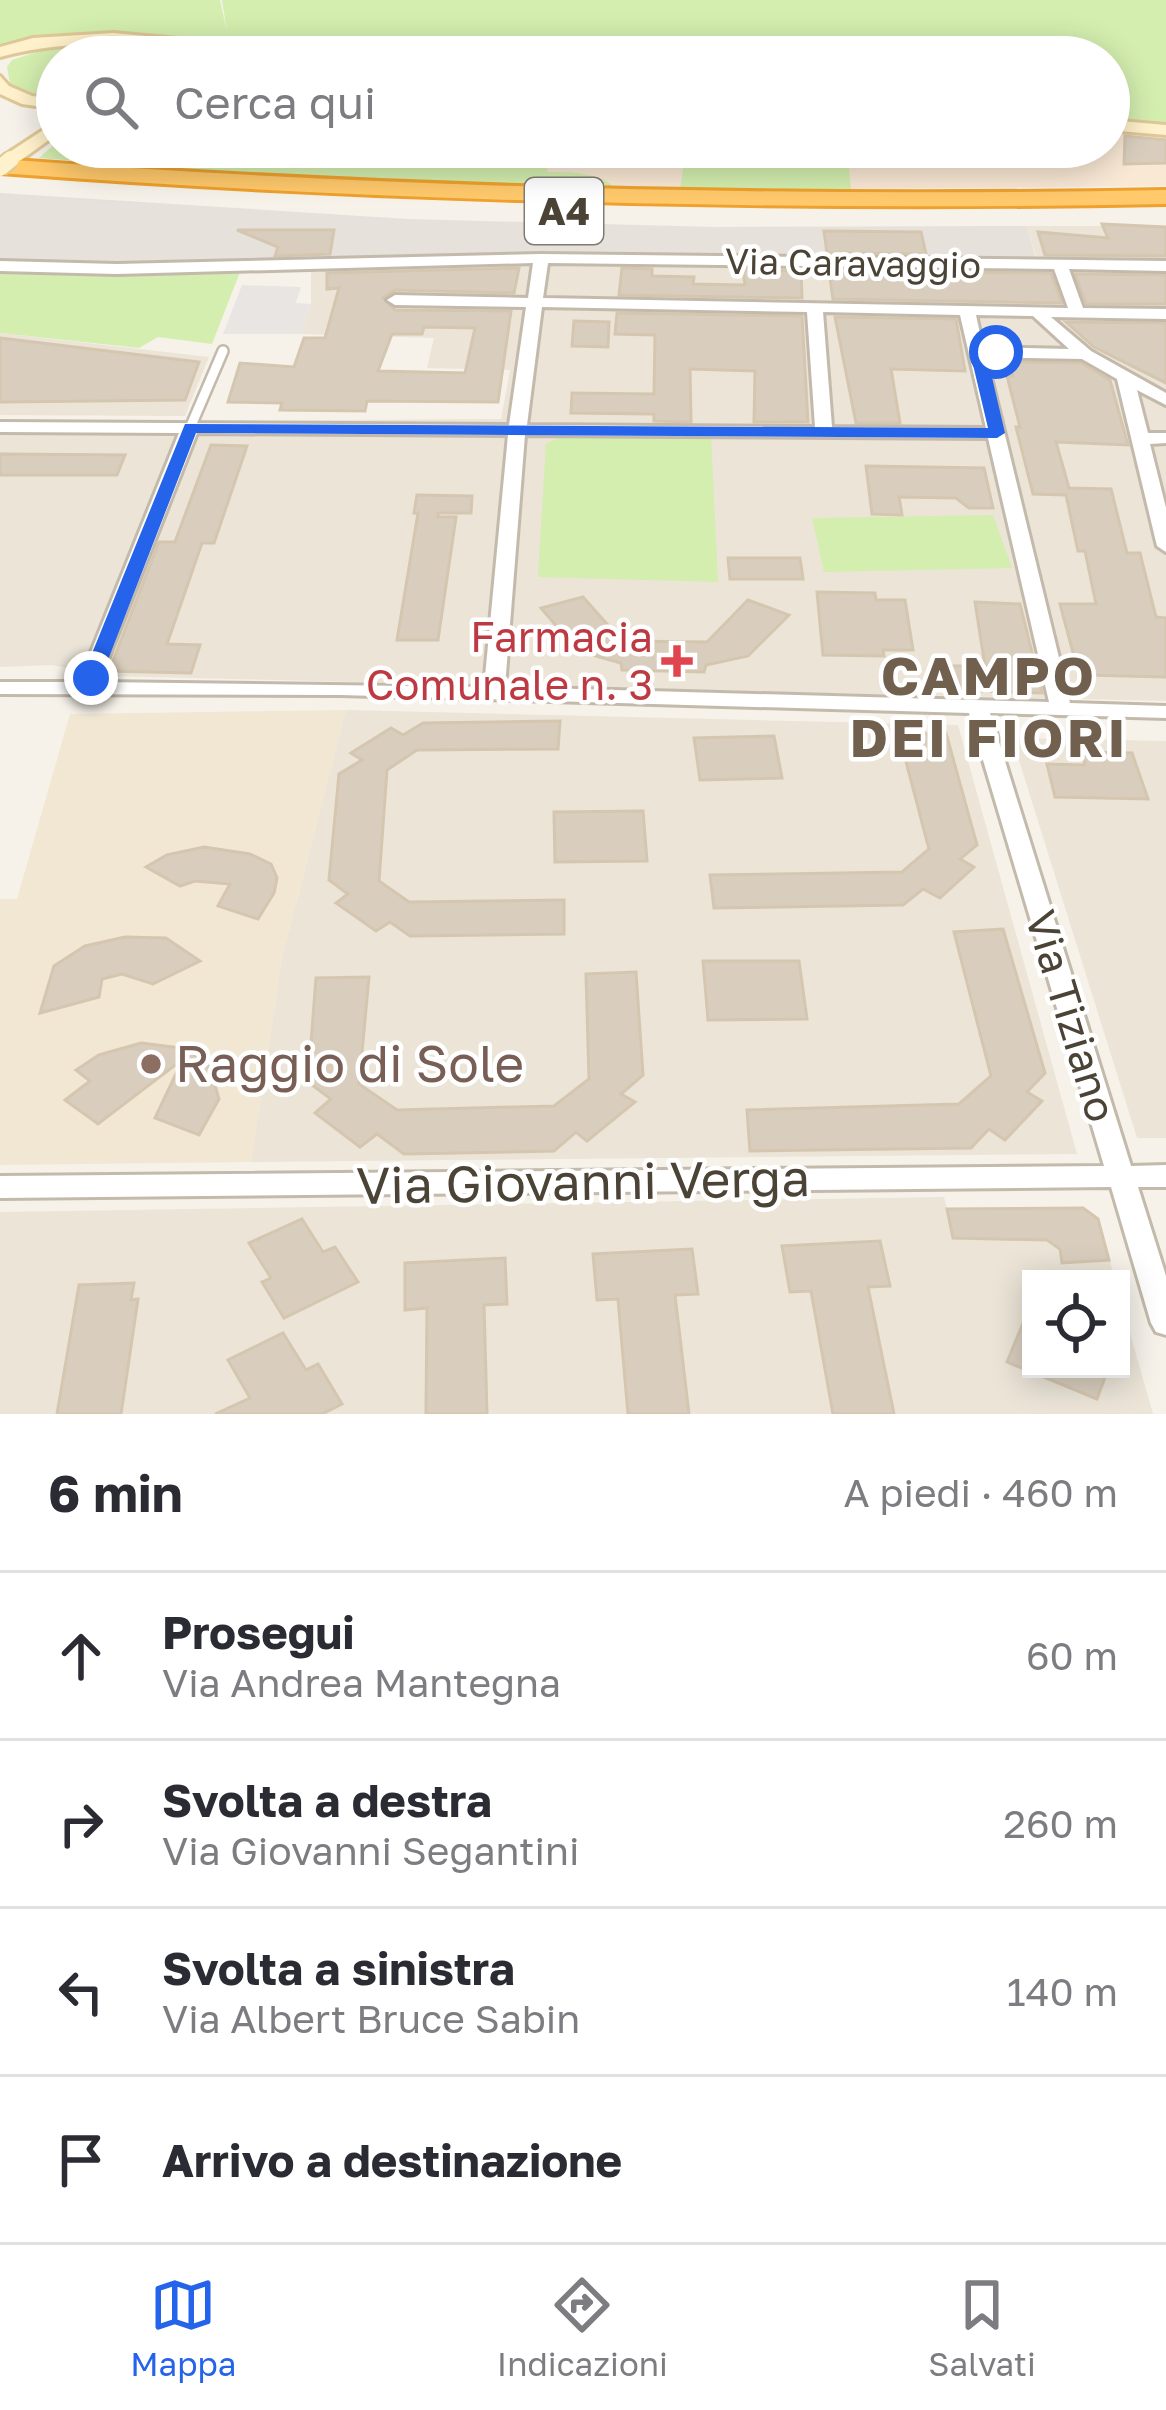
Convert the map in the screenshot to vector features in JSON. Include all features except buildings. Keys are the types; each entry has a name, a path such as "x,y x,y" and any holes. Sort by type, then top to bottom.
{"highway":[{"name":"A4","path":"3,168 321,190 557,199 1166,197"},
{"name":"A4","path":"3,168 315,201 599,212 756,215 1166,209"}],"street":[{"path":"0,52 36,41"},
{"path":"0,66 19,51 36,47"},
{"path":"0,79 2,89 36,102"},
{"path":"0,101 36,105"},
{"path":"1130,127 1166,130"},
{"path":"3,168 36,142"},
{"path":"494,693 541,258"},
{"name":"Via Caravaggio","path":"0,266 117,269 541,258 1166,266"},
{"path":"1060,266 1078,314"},
{"path":"395,300 1166,314"},
{"path":"815,311 824,430"},
{"path":"967,312 1061,709"},
{"path":"1039,314 1085,354 1166,400"},
{"path":"978,352 1085,354"},
{"path":"1126,376 1166,546"},
{"path":"0,427 997,433"},
{"path":"88,685 190,428"},
{"path":"1138,439 1166,438"},
{"path":"0,688 88,685 494,693 1166,712"},
{"name":"Via Tiziano","path":"978,708 1166,1323"},
{"name":"Via Giovanni Verga","path":"0,1187 1166,1176"}],"lane":[{"path":"190,428 224,351"}],"shaded area":[{"path":"1130,131 1166,134 1166,186 619,191 591,177 547,172 547,168 1130,168"},
{"path":"0,193 408,219 714,227 1027,226 1037,263 558,254 87,263 0,260"},
{"path":"1027,226 1166,226 1166,701 106,676 52,665 0,667 0,435 170,433 179,421 501,419 510,370 427,368 434,338 301,334 311,304 311,266 557,262 1039,267"},
{"path":"242,285 301,287 296,303 311,304 301,334 223,334"},
{"path":"0,333 209,357 185,416 0,415"},
{"path":"346,710 958,725 1077,1154 251,1162 282,958"},
{"path":"346,710 282,958 251,1162 0,1165 0,899 17,899 70,714"},
{"path":"1012,738 1166,741 1166,1138 1137,1138"},
{"path":"944,1197 947,1209 1083,1208 1098,1219 1112,1270 1022,1270 1022,1378 1130,1378 1130,1333 1153,1414 0,1414 0,1212"}],"green space":[{"path":"0,0 220,0 227,32 222,0 1166,0 1166,127 1130,124 1130,36 73,33 36,36 36,40 0,47"},
{"path":"36,52 36,99 11,89 7,67 12,60"},
{"path":"174,168 547,168 547,172 595,177 619,191 376,183"},
{"path":"683,168 849,168 851,190 680,190"},
{"path":"240,272 212,344 158,337 139,348 0,333 0,273"},
{"path":"564,435 711,436 718,582 538,577 546,444"},
{"path":"993,515 1012,568 824,572 812,518"}],"place":[{"name":"Farmacia Comunale n. 3","path":"677,661"},
{"name":"Raggio di Sole","path":"151,1064"}],"district":[{"name":"CAMPO DEI FIORI","path":"989,708"}],"route":[{"path":"91,678 190,428 997,433 978,352 996,352"}]}
